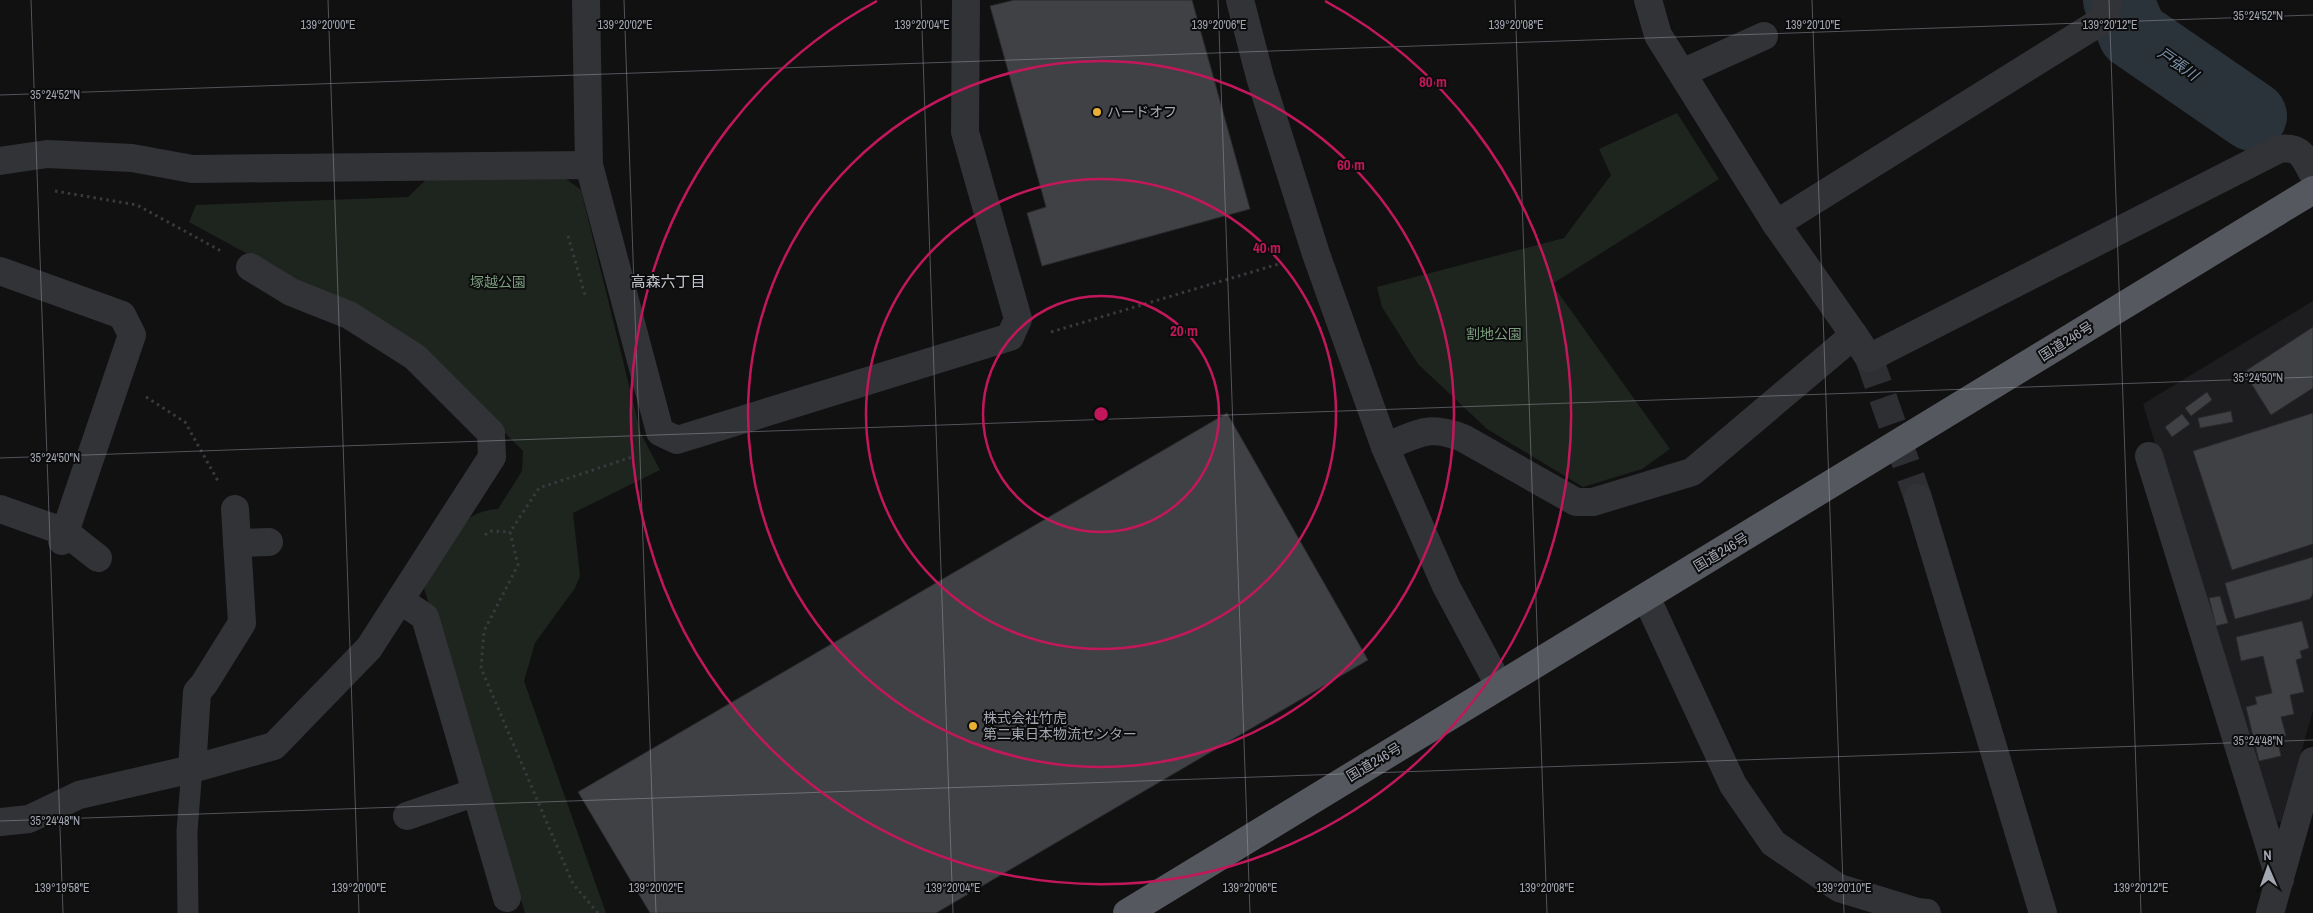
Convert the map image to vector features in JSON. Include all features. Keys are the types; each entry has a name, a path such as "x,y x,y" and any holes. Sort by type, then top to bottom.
{"highway":[{"name":"国道246号","path":"1127,913 2313,190"}],"street":[{"path":"586,0 589,165 660,432 677,440 1010,337 1018,319 965,132 966,0"},
{"path":"1240,0 1260,77 1316,254 1385,447 1446,586 1499,685"},
{"path":"1648,0 1658,35 1776,224 1870,358 2278,149 2291,148 2302,154 2313,174"},
{"path":"1776,224 2103,20 2108,4 2106,0"},
{"path":"1682,73 1764,36"},
{"path":"0,161 47,154 132,158 192,169 589,165"},
{"path":"0,822 29,819 79,795 192,769 274,746 369,648 492,457 491,433 415,357 349,315 290,292 250,267"},
{"path":"0,272 122,316 132,335 63,536"},
{"path":"1385,447 1426,430 1443,430 1463,438 1576,502 1593,502 1692,472 1854,335"},
{"path":"2149,456 2280,880"},
{"path":"1918,498 2042,913"},
{"path":"0,509 63,536 98,558"},
{"path":"192,769 197,692 242,623 234,509"},
{"path":"237,543 269,542"},
{"path":"1646,597 1733,785 1773,843 1839,888 1917,912 1927,913"},
{"path":"400,600 425,617 507,898"},
{"path":"2270,913 2313,761"},
{"path":"407,816 476,792"}],"lane":[{"path":"188,913 187,831 192,769"}],"path":[{"path":"50,191 137,205 189,234"},
{"path":"1018,319 1042,335 1316,254"},
{"path":"118,380 185,422 199,447"},
{"path":"598,913 573,884 481,668 484,630 518,565 510,532 539,488 664,446 660,432"}],"shaded area":[{"path":"2313,301 2313,711 2281,822 2270,821 2143,404"}],"green space":[{"name":"割地公園","path":"1677,113 1719,179 1552,284 1670,449 1642,469 1583,487 1487,429 1418,364 1382,307 1377,287 1564,238 1611,175 1599,149"},
{"name":"塚越公園","path":"429,177 565,178 581,190 641,434 660,470 573,513 580,576 575,588 535,643 524,681 606,913 525,913 423,585 444,547 460,525 471,517 498,509 522,471 523,451 468,396 301,283 189,222 196,205 408,197"}],"building":[{"path":"1014,0 1192,0 1250,209 1042,266 1027,213 1046,207 990,6"},
{"path":"2313,327 2313,388 2271,415 2244,372"},
{"path":"2207,392 2212,400 2191,416 2185,408"},
{"path":"2231,411 2233,422 2200,428 2198,418"},
{"name":"株式会社竹虎 第二東日本物流センター","path":"1227,413 1368,660 936,913 650,913 578,792"},
{"path":"2313,413 2313,544 2232,570 2193,451"},
{"path":"2182,414 2190,424 2172,437 2165,427"},
{"path":"2313,557 2313,594 2310,599 2235,619 2225,583"},
{"path":"2220,596 2228,623 2216,626 2209,598"},
{"path":"2302,621 2309,648 2300,651 2302,658 2296,660 2304,692 2290,695 2294,714 2281,717 2286,736 2277,738 2281,756 2259,761 2246,707 2257,704 2255,697 2272,693 2263,656 2241,661 2236,637"}],"waterway":[{"name":"戸張川","path":"2118,0 2133,34 2252,116"}],"tunnel":[{"path":"1869,358 1918,498"}],"place":[{"name":"ハードオフ","path":"1097,112"},
{"name":"株式会社竹虎 第二東日本物流センター","path":"973,726"}],"district":[{"name":"高森六丁目","path":"668,282"}]}
